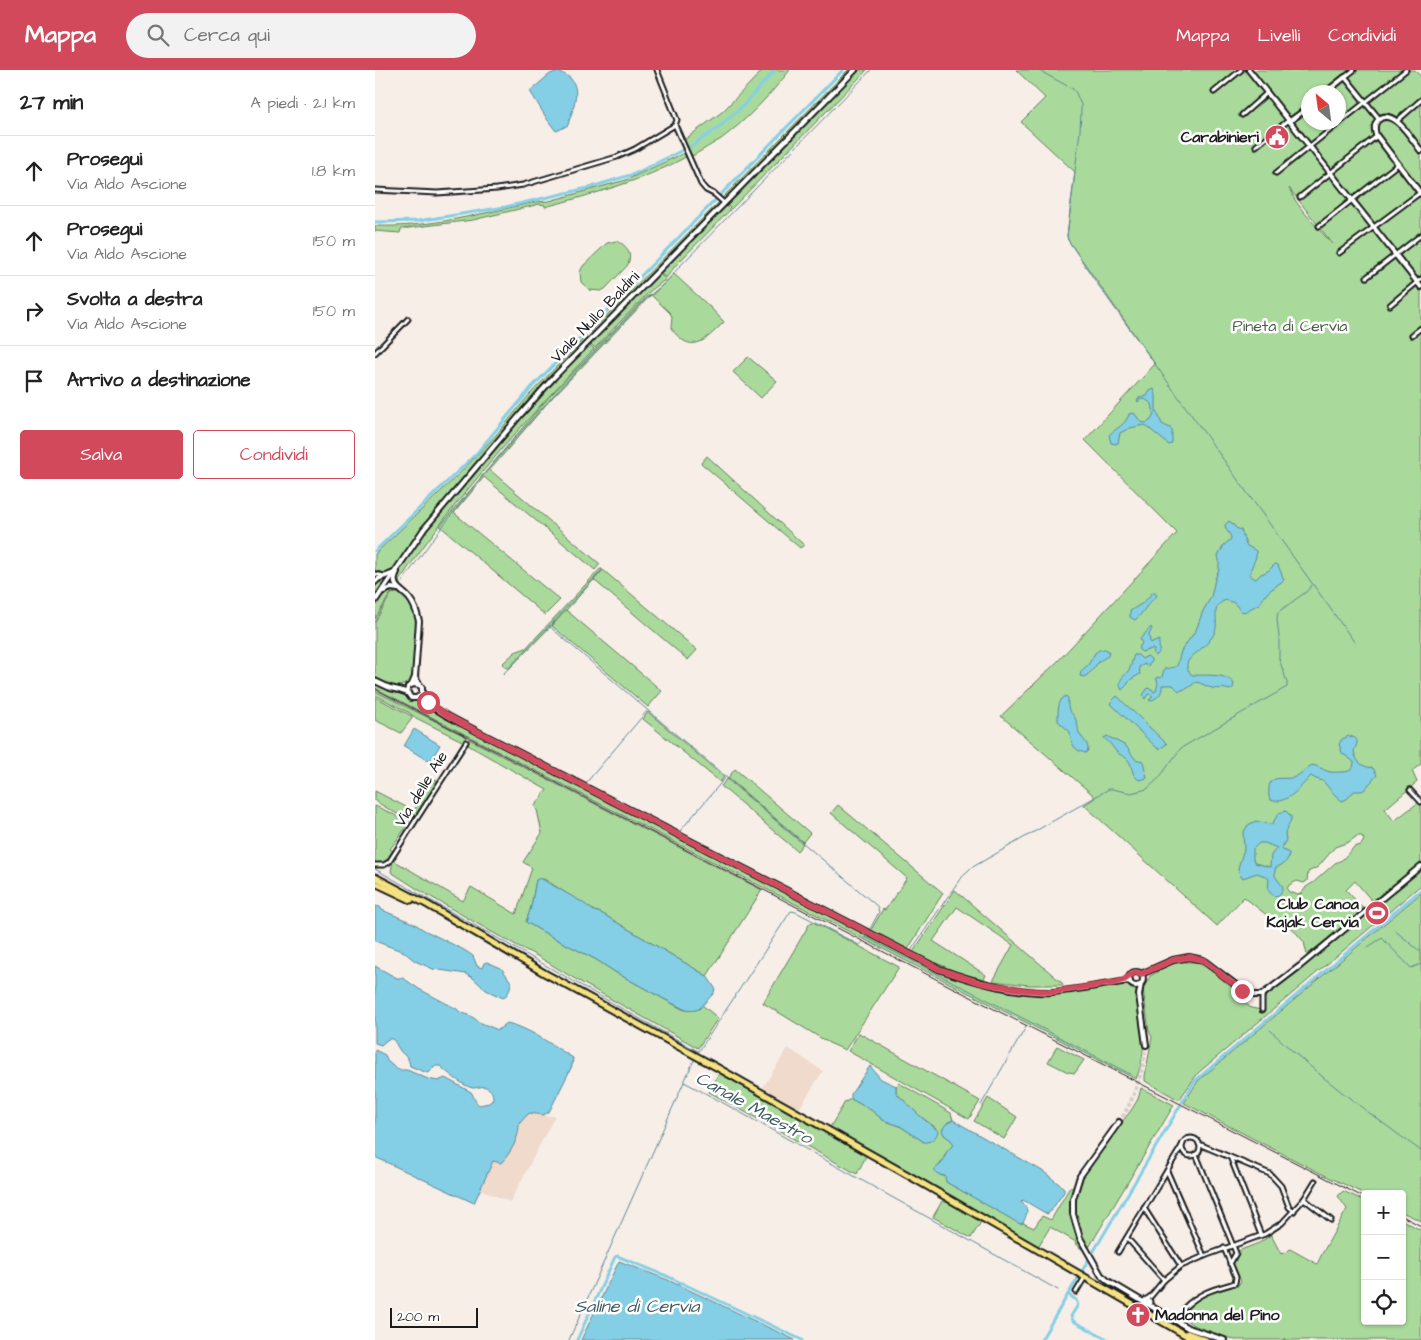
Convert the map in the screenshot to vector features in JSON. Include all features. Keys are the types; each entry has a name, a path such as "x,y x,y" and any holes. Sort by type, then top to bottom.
{"main road":[{"path":"376,878 1075,1270 1194,1340"},
{"path":"1139,1308 1189,1340"},
{"path":"1157,1318 1206,1340"}],"street":[{"path":"657,70 677,120 675,125 696,174 704,188 723,202"},
{"name":"Viale Nullo Baldini","path":"375,601 424,529 554,377 723,202 855,70"},
{"path":"1214,92 1241,70"},
{"path":"1249,70 1395,255 1419,281 1421,286"},
{"path":"1335,85 1354,70"},
{"path":"1276,173 1406,70"},
{"path":"1345,77 1379,120"},
{"path":"1243,115 1267,93"},
{"path":"1397,120 1421,100"},
{"path":"1256,146 1301,112"},
{"path":"1339,253 1421,193 1377,136 1375,127 1379,120 1388,117 1397,120 1420,148"},
{"path":"375,190 437,194 523,185 617,157 635,149 675,125"},
{"path":"1300,197 1377,136"},
{"path":"1319,226 1398,164"},
{"path":"1367,276 1421,235"},
{"path":"1390,305 1419,281"},
{"path":"375,352 408,319"},
{"path":"1412,335 1421,328"},
{"path":"401,563 394,579 395,585 409,598 417,613 419,633 415,657 415,676 428,702"},
{"path":"376,577 394,573"},
{"path":"376,577 383,581 384,588"},
{"path":"380,593 389,588 398,589"},
{"path":"407,693 415,676"},
{"path":"375,681 407,693 411,698 428,702 461,723 939,969 981,983 1052,992 1130,979 1135,972 1141,974 1181,958 1189,957 1203,960 1249,995 1262,995 1301,966 1421,866"},
{"path":"399,690 411,685 419,685"},
{"path":"417,698 422,693"},
{"name":"Via delle Aie","path":"375,865 383,865 389,862 466,742"},
{"path":"1410,790 1421,802"},
{"path":"1134,986 1142,982 1158,967"},
{"path":"1141,974 1142,982 1139,995 1146,1045"},
{"path":"1130,979 1139,995"},
{"path":"1262,995 1262,1010"},
{"path":"1119,1122 1082,1172 1073,1199 1072,1209 1080,1238 1105,1279 1147,1301 1188,1328 1224,1340"},
{"path":"1118,1252 1185,1140 1192,1138 1197,1140 1199,1144 1269,1174 1281,1186 1289,1207 1294,1210"},
{"path":"1183,1144 1183,1149 1186,1153 1196,1154"},
{"path":"1199,1144 1196,1154 1233,1245 1235,1253 1231,1264"},
{"path":"1231,1158 1261,1235"},
{"path":"1167,1171 1204,1256"},
{"path":"1147,1301 1164,1280 1181,1266 1261,1235 1282,1223 1304,1199 1315,1181"},
{"path":"1304,1199 1331,1220"},
{"path":"1144,1208 1181,1266"},
{"path":"1127,1238 1164,1280"},
{"path":"1184,1308 1194,1298 1207,1291 1235,1283 1236,1277 1224,1248"},
{"path":"1075,1292 1085,1276"}],"shaded area":[{"path":"788,1048 823,1071 799,1109 763,1087"},
{"path":"531,1112 538,1115 555,1116 510,1202 480,1189 493,1161 501,1163 505,1159 520,1130 519,1124"}],"green space":[{"path":"763,70 790,70 740,124 721,139 690,156 684,140 722,112"},
{"path":"848,70 853,70 725,200 721,199"},
{"path":"857,70 867,70 731,209 726,204"},
{"name":"Pineta di Cervia","path":"1016,70 1415,70 1421,77 1421,764 1412,771 1417,782 1385,809 1394,821 1419,802 1421,803 1421,863 1372,901 1355,881 1346,890 1364,909 1307,955 1304,942 1292,928 1279,925 1244,897 1217,926 1084,805 1095,798 1092,794 1001,716 1058,661 1177,533 1085,440 1155,364 1068,240 1075,172 1021,122 1045,98","holes":["1289,188 1332,243 1332,244 1303,211","1357,836 1362,836 1364,840 1361,845 1354,847 1342,860 1335,863 1306,887 1302,893 1298,895 1289,892 1287,889 1289,885 1297,881 1304,883 1307,881 1308,872 1318,867 1335,847 1349,842"]},
{"path":"684,153 686,157 635,180 545,207 545,205 540,204 473,220 401,229 400,233 375,231 375,226 416,225 549,201 626,180"},
{"path":"720,201 721,204 670,257 652,272 642,285 597,331 591,332 591,331"},
{"path":"725,205 730,210 676,265 666,278 659,272"},
{"path":"616,241 624,245 628,251 630,258 627,266 605,289 601,291 589,290 581,282 580,272 583,266 607,243"},
{"path":"658,273 666,279 649,292 595,348 590,343"},
{"path":"674,274 724,322 704,340 698,343 685,342 671,328 672,317 670,313 651,295 549,401 490,470 600,564 595,570 484,477 454,513 560,600 545,615 440,526 547,399 649,294 652,295"},
{"path":"586,336 588,338 584,344 503,432 421,530 390,573 379,574 375,572 375,554 459,474 496,435 530,394"},
{"path":"589,344 594,349 542,404 467,490 421,550 399,581 405,592 397,586 396,577 406,559 440,512 519,418"},
{"path":"748,357 777,381 761,398 733,372"},
{"path":"707,456 804,545 800,548 701,463"},
{"path":"600,569 602,571 509,669 502,664 515,652 526,648"},
{"path":"603,570 697,650 688,660 594,580"},
{"path":"380,582 383,585 376,594 380,597 388,590 397,590 402,594 399,592 391,593 375,619 375,587"},
{"path":"391,594 403,595 411,604 417,623 413,679 403,685 394,686 375,677 375,622"},
{"path":"566,610 662,691 648,707 552,626"},
{"path":"375,683 424,702 458,726 470,730 610,804 637,815 848,926 935,969 961,979 1007,990 1071,992 1124,983 1128,984 1134,988 1137,994 1143,1036 1142,1057 1136,1079 375,688"},
{"path":"375,691 467,737 464,742 414,717 410,713 375,695"},
{"path":"375,697 412,716 401,733 375,720"},
{"path":"648,712 724,777 720,782 643,719"},
{"path":"469,739 762,890 707,976 601,913 594,911 544,879 536,880 526,922 682,1009 693,1010 702,1005 718,1018 698,1048 497,935 391,872 393,860 463,901 471,887 516,914 532,868 523,862 542,833 537,810 534,807 547,790 466,744"},
{"path":"735,769 810,833 803,842 728,778"},
{"path":"436,779 437,784 413,822 414,810"},
{"path":"727,779 803,844 797,851 721,786"},
{"path":"375,791 412,810 409,821 375,801"},
{"path":"838,805 943,893 908,949 871,930 883,909 885,910 907,878 831,813"},
{"path":"375,806 397,817 407,826 390,849 394,852 389,860 381,864 375,862"},
{"path":"1421,868 1421,885 1198,1073 1179,1100 1145,1081 1152,1037 1149,1031 1143,989 1150,976 1167,966 1179,962 1195,962 1221,978 1238,992 1243,1001 1251,1008 1262,1010 1265,997"},
{"path":"955,890 1064,985 1028,985 993,981 1013,945 957,907 933,941 986,975 984,979 947,968 913,952"},
{"path":"1421,893 1421,1221 1406,1214 1406,1190 1361,1190 1361,1192 1184,1103 1198,1081"},
{"path":"813,922 899,967 845,1050 829,1043 763,1003 810,923"},
{"path":"859,1033 980,1101 969,1119 848,1051"},
{"path":"1057,1046 1084,1060 1075,1073 1068,1072 1048,1062"},
{"path":"719,1073 866,1156 857,1174 709,1092"},
{"path":"899,1083 951,1113 953,1120 948,1122 944,1135 951,1139 953,1145 939,1166 940,1175 947,1177 946,1182 1020,1223 1034,1228 1042,1216 1051,1220 1070,1187 1075,1188 1071,1212 1074,1227 1083,1250 1075,1244 1076,1242 1050,1227 1038,1247 829,1129 845,1102 851,1099 871,1110 883,1120 900,1126 924,1142 936,1128 920,1116 896,1093 896,1086"},
{"path":"1141,1088 1174,1105 1088,1249 1075,1220 1074,1201 1077,1190 1082,1178 1098,1153 1132,1109 1138,1099"},
{"path":"988,1098 1017,1117 1004,1139 974,1121"},
{"path":"1343,1191 1361,1199 1361,1325 1406,1325 1406,1222 1421,1230 1421,1340 1235,1340 1193,1325 1180,1315 1195,1300 1235,1285 1237,1287 1241,1281 1237,1273 1234,1273 1230,1264 1236,1253 1259,1243 1271,1235 1281,1254 1290,1249 1317,1264 1347,1209 1338,1196"},
{"path":"942,1201 953,1204 981,1222 971,1238 933,1217"}],"water":[{"path":"555,72 570,78 574,83 576,94 568,125 557,131 547,119 530,91"},
{"path":"1154,389 1156,410 1162,424 1172,429 1172,443 1169,445 1145,425 1130,428 1120,433 1118,443 1111,443 1109,435 1123,424 1129,414 1134,413 1141,422 1146,423 1151,420 1154,414 1152,404 1145,399 1137,401 1139,398 1147,396"},
{"path":"1229,521 1241,530 1246,545 1256,551 1250,576 1256,579 1275,564 1278,565 1284,580 1268,592 1259,604 1244,612 1234,603 1226,600 1220,603 1216,611 1216,626 1212,637 1187,663 1188,670 1192,675 1221,676 1231,680 1234,684 1233,688 1229,690 1214,689 1196,682 1188,688 1179,691 1173,685 1162,685 1162,691 1155,699 1150,701 1152,695 1148,694 1145,699 1143,695 1148,688 1154,692 1156,691 1158,683 1156,678 1162,677 1164,669 1177,666 1181,651 1196,630 1211,597 1219,569 1218,556 1224,545 1231,539 1225,525"},
{"path":"1153,592 1157,594 1156,597 1138,618 1135,620 1130,617 1130,611 1143,603"},
{"path":"1151,627 1150,642 1159,640 1159,650 1156,656 1153,654 1154,650 1152,649 1142,652 1138,649 1142,643 1140,639"},
{"path":"1105,649 1109,651 1108,656 1100,661 1087,675 1084,677 1080,676 1081,671 1088,665 1095,653"},
{"path":"1134,655 1138,655 1142,659 1147,656 1151,659 1151,663 1147,666 1145,664 1139,667 1140,674 1130,680 1122,690 1120,683 1130,668"},
{"path":"1066,696 1069,709 1086,743 1088,750 1086,753 1076,749 1072,743 1070,732 1058,721 1060,703"},
{"path":"1117,696 1167,744 1159,749 1157,748 1110,703"},
{"path":"414,729 440,745 430,762 404,746"},
{"path":"1107,736 1126,746 1135,759 1143,761 1147,778 1140,780 1135,777 1128,760 1117,752 1104,738"},
{"path":"1349,736 1357,740 1354,751 1358,761 1363,765 1373,768 1377,775 1365,789 1354,791 1347,799 1342,801 1323,781 1311,776 1288,798 1276,801 1270,800 1269,788 1272,781 1279,778 1295,777 1312,765 1329,772 1346,772 1352,769 1354,762 1342,753 1339,744 1342,739"},
{"path":"1286,811 1291,816 1291,820 1285,833 1286,840 1281,849 1289,853 1288,859 1285,863 1275,868 1275,876 1283,887 1281,893 1275,896 1268,890 1269,879 1257,873 1243,878 1240,876 1238,868 1244,849 1243,833 1248,825 1256,821 1272,824 1279,813","holes":["1259,843 1265,843 1277,848 1271,855 1270,867 1255,863 1253,860 1253,849"]},
{"path":"540,878 707,976 715,988 714,993 699,1009 686,1010 526,922 536,880"},
{"path":"375,906 415,924 464,950 473,956 477,966 482,968 484,963 487,962 502,969 511,982 508,993 503,998 486,990 466,974 433,969 415,961 404,952 375,941"},
{"path":"375,966 397,978 403,978 419,989 479,1022 498,1030 507,1023 515,1025 541,1038 573,1058 572,1066 549,1112 543,1115 530,1113 519,1124 518,1134 511,1150 501,1163 493,1161 474,1203 375,1157 375,1050 385,1055 387,1061 401,1070 407,1070 438,1081 445,1078 471,1092 479,1105 489,1103 493,1099 492,1093 488,1088 469,1087 440,1066 434,1066 427,1073 410,1066 407,1057 392,1039 388,1039 381,1045 375,1043"},
{"path":"870,1066 881,1079 896,1086 896,1093 938,1131 933,1139 929,1142 924,1142 900,1126 883,1120 871,1110 851,1099 851,1094"},
{"path":"953,1120 1044,1172 1064,1188 1064,1192 1050,1212 1047,1214 1023,1200 1021,1202 1027,1211 1023,1223 1020,1224 946,1182 945,1176 935,1172 935,1169 942,1163 947,1151 952,1146 953,1143 944,1135 942,1130 946,1124"},
{"name":"Saline di Cervia","path":"619,1261 668,1280 795,1340 581,1340"}],"waterway":[{"path":"375,222 418,221 505,207 588,188 634,174 693,145 718,128 743,106 775,70"},
{"path":"375,551 477,453 532,387 843,70"},
{"path":"402,582 459,506 551,398 871,70"},
{"path":"1038,70 1073,89 1081,105 1068,240 1096,282 1355,643"},
{"path":"549,626 601,571"},
{"path":"910,952 962,876 971,868 1109,789 1131,793 1147,789 1159,778 1181,748 1287,687 1279,659 1278,612 1306,592 1312,585"},
{"path":"502,675 549,626 877,906 879,912 870,929"},
{"path":"586,783 647,711"},
{"path":"680,831 725,778"},
{"path":"375,869 698,1051"},
{"path":"1182,1102 1195,1081 1421,890"},
{"path":"697,1054 791,911 859,945 862,943"},
{"path":"1393,929 1421,952"},
{"path":"865,937 906,958 908,955"},
{"path":"1368,947 1382,938 1411,968 1421,964"},
{"path":"907,958 1130,1074"},
{"path":"981,1105 1026,1027"},
{"path":"1270,1030 1324,1078 1421,1151"},
{"path":"684,1082 695,1058"},
{"name":"Canale Maestro","path":"569,1340 684,1082 1058,1290"},
{"path":"1041,1340 1180,1106"},
{"path":"577,1340 617,1256 669,1277 802,1340"},
{"path":"1068,1294 1076,1300 1078,1305 1071,1316 1073,1321 1109,1340"}],"tunnel":[{"path":"1119,1122 1129,1105 1137,1085 1146,1045"}],"railway":[{"path":"375,689 996,1010 1361,1196"},
{"path":"1406,1218 1421,1226"}],"place":[{"name":"Carabinieri","path":"1277,137"},
{"name":"Club Canoa Kajak Cervia","path":"1377,913"},
{"name":"Madonna del Pino","path":"1138,1315"}],"route":[{"path":"428,702 461,723 939,969 957,976 985,984 1052,992 1114,983 1124,980 1135,972 1145,973 1173,960 1189,957 1203,960 1242,991"}]}
